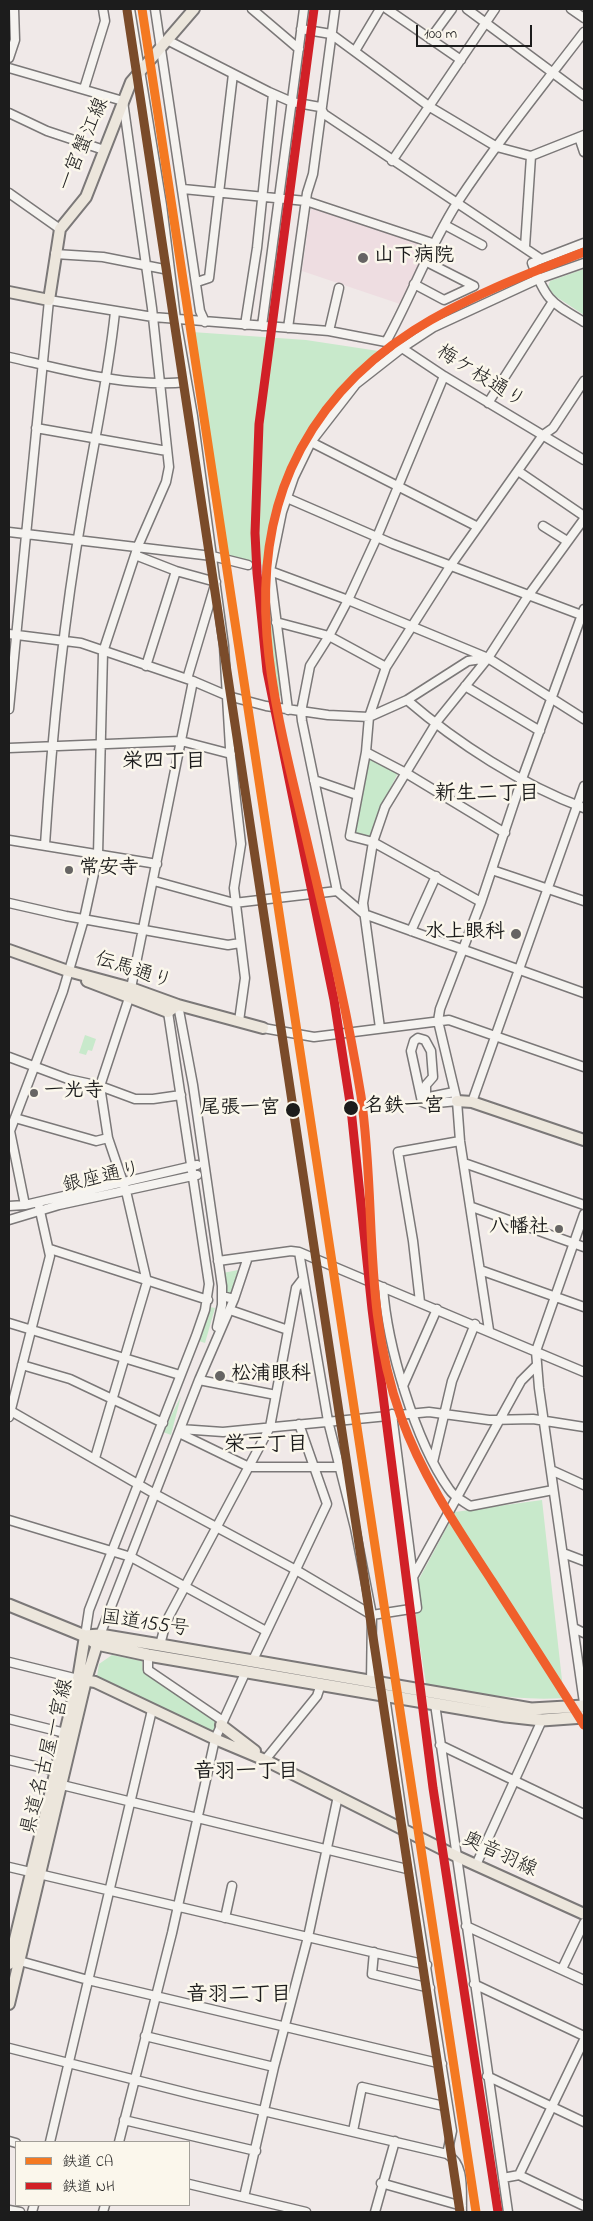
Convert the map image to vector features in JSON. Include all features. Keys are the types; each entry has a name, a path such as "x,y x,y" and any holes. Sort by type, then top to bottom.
{"highway":[{"path":"9,1605 85,1636"},
{"name":"国道155号","path":"85,1636 148,1655 385,1696 542,1720 584,1717"},
{"name":"国道155号","path":"98,1640 160,1645 531,1709 584,1705"}],"main road":[{"name":"一宮蟹江線","path":"60,229 86,197 131,82 194,9"},
{"path":"9,292 49,300 60,229"},
{"name":"伝馬通り","path":"9,950 130,993 263,1028"},
{"name":"伝馬通り","path":"130,993 168,1012"},
{"path":"168,1012 178,1005"},
{"path":"456,1097 584,1140"},
{"name":"県道名古屋一宮線","path":"9,2004 12,1960 82,1680 85,1636"},
{"name":"県道名古屋一宮線","path":"57,1784 56,1771 65,1733 82,1680 98,1640"},
{"name":"奥音羽線","path":"82,1680 95,1682 215,1739 266,1760 404,1828 456,1856 584,1914"},
{"name":"奥音羽線","path":"222,1723 266,1760"}],"street":[{"path":"9,58 15,40 14,9"},
{"path":"84,88 105,21 102,9"},
{"path":"130,9 162,205 176,319 216,582 241,844 234,888 234,903 245,978 239,1021"},
{"path":"155,9 164,44 200,311 205,322"},
{"path":"252,9 299,49"},
{"path":"262,326 304,9"},
{"path":"288,328 306,201 313,174 321,123 320,107 334,9"},
{"path":"354,51 380,9"},
{"path":"387,9 461,60"},
{"path":"430,39 452,9"},
{"path":"467,9 584,96"},
{"path":"392,161 495,9"},
{"path":"571,9 584,18"},
{"path":"301,29 331,34 430,107 497,147 531,156 582,136 584,152"},
{"path":"386,342 425,261 458,203 497,147 584,32"},
{"path":"164,44 234,74 292,102 320,107"},
{"path":"9,68 84,88 123,101 153,317 169,467 166,482 138,546 104,652 98,855 72,973 9,1131 25,1205"},
{"path":"197,282 209,278 234,74"},
{"path":"245,325 257,248 273,94"},
{"path":"320,107 324,114 392,161 541,259"},
{"path":"9,113 47,131 104,150"},
{"path":"525,247 531,156"},
{"path":"183,190 306,201 435,244"},
{"path":"9,193 60,229"},
{"path":"445,225 482,245"},
{"path":"584,243 532,263 538,279 552,303 584,322"},
{"path":"56,254 103,257 169,270"},
{"path":"414,284 444,300 474,286 425,261"},
{"path":"288,710 270,571 287,498 311,442 356,384 402,348 434,327 538,279 584,263"},
{"path":"329,331 339,288"},
{"path":"9,709 12,634 25,534 49,300"},
{"name":"梅ケ枝通り","path":"49,300 153,317 329,331 386,342 402,348 444,376 584,460"},
{"path":"488,403 552,303"},
{"path":"45,846 51,746 62,641 106,377 112,355 115,312"},
{"path":"9,357 106,377 161,385 187,382"},
{"path":"444,376 377,537 348,600 310,666 301,712 337,891 364,914 584,993"},
{"path":"481,902 373,842 350,836 366,752 369,717 386,667 451,565 543,436 554,428 584,381"},
{"path":"36,428 167,451"},
{"path":"311,442 478,527"},
{"path":"380,1028 364,914 364,896 373,842 385,807 436,724 488,658 528,596 584,518 518,471"},
{"path":"287,498 377,537 528,596 584,614 522,779 481,902 440,1009 438,1021 456,1097 460,1141 472,1208 489,1330"},
{"path":"543,526 566,541"},
{"path":"9,532 212,556 248,565"},
{"path":"135,555 176,571 216,582"},
{"path":"146,666 176,571"},
{"path":"270,571 348,600 488,658 584,719"},
{"path":"95,1458 147,1282 126,1191 108,1138 100,1086 130,993 145,930 181,741 190,680 216,582"},
{"path":"276,622 329,636 386,667"},
{"path":"12,634 81,644 190,680 228,696 288,710 369,717 407,700 468,661 488,658"},
{"path":"465,686 540,731"},
{"path":"407,700 436,724 522,779 581,806"},
{"path":"9,748 181,741 231,754"},
{"path":"366,752 406,773 505,833"},
{"path":"314,780 357,795"},
{"path":"472,1102 548,888 581,806 584,786"},
{"path":"9,840 157,864"},
{"path":"492,870 584,901"},
{"path":"411,930 436,876"},
{"path":"154,882 234,903 337,891"},
{"path":"9,903 84,920 228,945 240,943"},
{"path":"178,1005 222,1286 220,1319 207,1362"},
{"path":"85,1636 89,1610 140,1485 208,1300 209,1284 194,1176 168,1012"},
{"path":"263,1028 314,1037 449,1020 584,1067"},
{"path":"418,1038 425,1040 431,1051 432,1077 425,1088 426,1095 429,1097 456,1097 427,1104 422,1102 411,1051 414,1041 418,1038"},
{"path":"9,1057 68,1079 100,1086 135,1099 153,1099 181,1095"},
{"path":"15,1118 96,1141 108,1138"},
{"path":"420,1302 414,1242 398,1152 460,1141"},
{"path":"464,1163 584,1205"},
{"name":"銀座通り","path":"9,1206 25,1205 202,1164"},
{"path":"9,1172 18,1170"},
{"name":"銀座通り","path":"9,1220 40,1210 204,1174"},
{"path":"38,1202 50,1249 50,1256 9,1413 95,1458 155,1494 296,1570 372,1615 417,1608 392,1414"},
{"path":"472,1208 584,1248"},
{"path":"584,1214 536,1351 536,1366 543,1420 584,1705"},
{"path":"50,1249 147,1282 208,1300"},
{"path":"218,1261 291,1251 299,1252 475,1324 584,1372"},
{"path":"299,1252 328,1421 355,1528 372,1615 371,1682"},
{"path":"98,1640 199,1380 230,1310 248,1257"},
{"path":"480,1270 584,1308"},
{"path":"160,1645 166,1622 270,1428 296,1288 303,1279"},
{"path":"383,1287 389,1334 403,1386 434,1462 450,1491 470,1506 554,1490"},
{"path":"222,1296 234,1299"},
{"path":"403,1386 437,1309"},
{"path":"230,1310 288,1330"},
{"path":"9,1323 180,1375"},
{"path":"434,1462 452,1381 475,1324"},
{"path":"22,1365 70,1379 163,1423"},
{"path":"413,1577 521,1381 536,1366"},
{"path":"199,1380 276,1395"},
{"path":"180,1431 223,1432 413,1412 500,1420 543,1420 584,1427"},
{"path":"253,1660 327,1504 299,1424"},
{"path":"180,1431 249,1467 339,1468"},
{"path":"551,1470 584,1485"},
{"path":"9,1520 131,1557 266,1631"},
{"path":"563,1553 584,1562"},
{"path":"574,1628 584,1633"},
{"path":"148,1655 148,1670 222,1723"},
{"path":"9,1662 82,1680"},
{"path":"119,2141 133,2078 178,1907 196,1817 215,1739 246,1671"},
{"path":"266,1760 317,1696 321,1684"},
{"path":"385,1696 452,2131 447,2154"},
{"path":"435,1704 508,2212"},
{"path":"50,2141 152,1710"},
{"path":"9,1719 65,1733"},
{"path":"476,1865 542,1720"},
{"path":"440,1745 516,1779 584,1814"},
{"path":"9,1760 56,1771"},
{"path":"57,1784 407,1869 410,1866"},
{"path":"244,2197 274,2067 308,1937 338,1796"},
{"path":"9,1867 427,1965"},
{"path":"225,1918 232,1886"},
{"path":"562,1969 584,1923"},
{"path":"466,1926 584,1980"},
{"path":"374,1952 372,1974 430,1988"},
{"path":"12,1960 88,1980 442,2064"},
{"path":"474,1984 584,2038 519,2174"},
{"path":"145,2036 274,2067"},
{"path":"9,2048 447,2154 455,2159 460,2167 462,2209 381,2183"},
{"path":"488,2076 584,2122"},
{"path":"353,2131 362,2087 448,2107"},
{"path":"124,2120 256,2151"},
{"path":"375,2212 381,2183 395,2141"},
{"path":"503,2178 519,2174 584,2206"},
{"path":"190,2184 304,2212"},
{"path":"9,2210 20,2212"}],"shaded area":[{"name":"山下病院","path":"311,208 429,245 400,304 302,271"}],"green space":[{"path":"584,269 584,315 555,296 548,287 550,281"},
{"path":"192,332 306,340 385,352 343,391 311,437 291,478 283,500 267,568 226,557"},
{"path":"268,586 284,695 277,696 265,615 265,587"},
{"path":"368,757 399,771 381,807 371,839 353,835"},
{"path":"85,1035 96,1039 92,1051 88,1050 86,1055 79,1053"},
{"path":"238,1270 232,1293 225,1292 223,1273"},
{"path":"210,1307 215,1308 205,1343 199,1341"},
{"path":"181,1396 171,1435 163,1432"},
{"path":"542,1500 564,1698 512,1697 426,1684 415,1615 421,1610 418,1581 455,1512"},
{"path":"112,1655 142,1661 143,1672 215,1721 217,1728 212,1731 97,1676 99,1664"}],"tunnel":[{"path":"248,565 270,571"}],"rail line":[{"name":"CA","path":"142,9 476,2212"},
{"name":"NH","path":"314,9 259,424 255,533 257,573 267,671 334,1000 351,1109 372,1309 433,1788 498,2212"}],"transit line":[{"path":"127,10 460,2212"},
{"path":"584,252 495,288 453,308 414,330 377,357 344,388 315,425 291,469 276,514 267,559 266,606 268,652 275,699 336,966 361,1096 369,1177 375,1297 389,1377 401,1417 430,1481 454,1522 584,1725"}],"place":[{"name":"山下病院","path":"363,258"},
{"name":"常安寺","path":"69,870"},
{"name":"水上眼科","path":"516,934"},
{"name":"一光寺","path":"34,1093"},
{"name":"名鉄一宮","path":"351,1108"},
{"name":"尾張一宮","path":"293,1110"},
{"name":"八幡社","path":"559,1229"},
{"name":"松浦眼科","path":"220,1376"}],"district":[{"name":"栄四丁目","path":"164,764"},
{"name":"新生二丁目","path":"487,796"},
{"name":"栄二丁目","path":"266,1447"},
{"name":"音羽一丁目","path":"246,1774"},
{"name":"音羽二丁目","path":"239,1997"}]}
